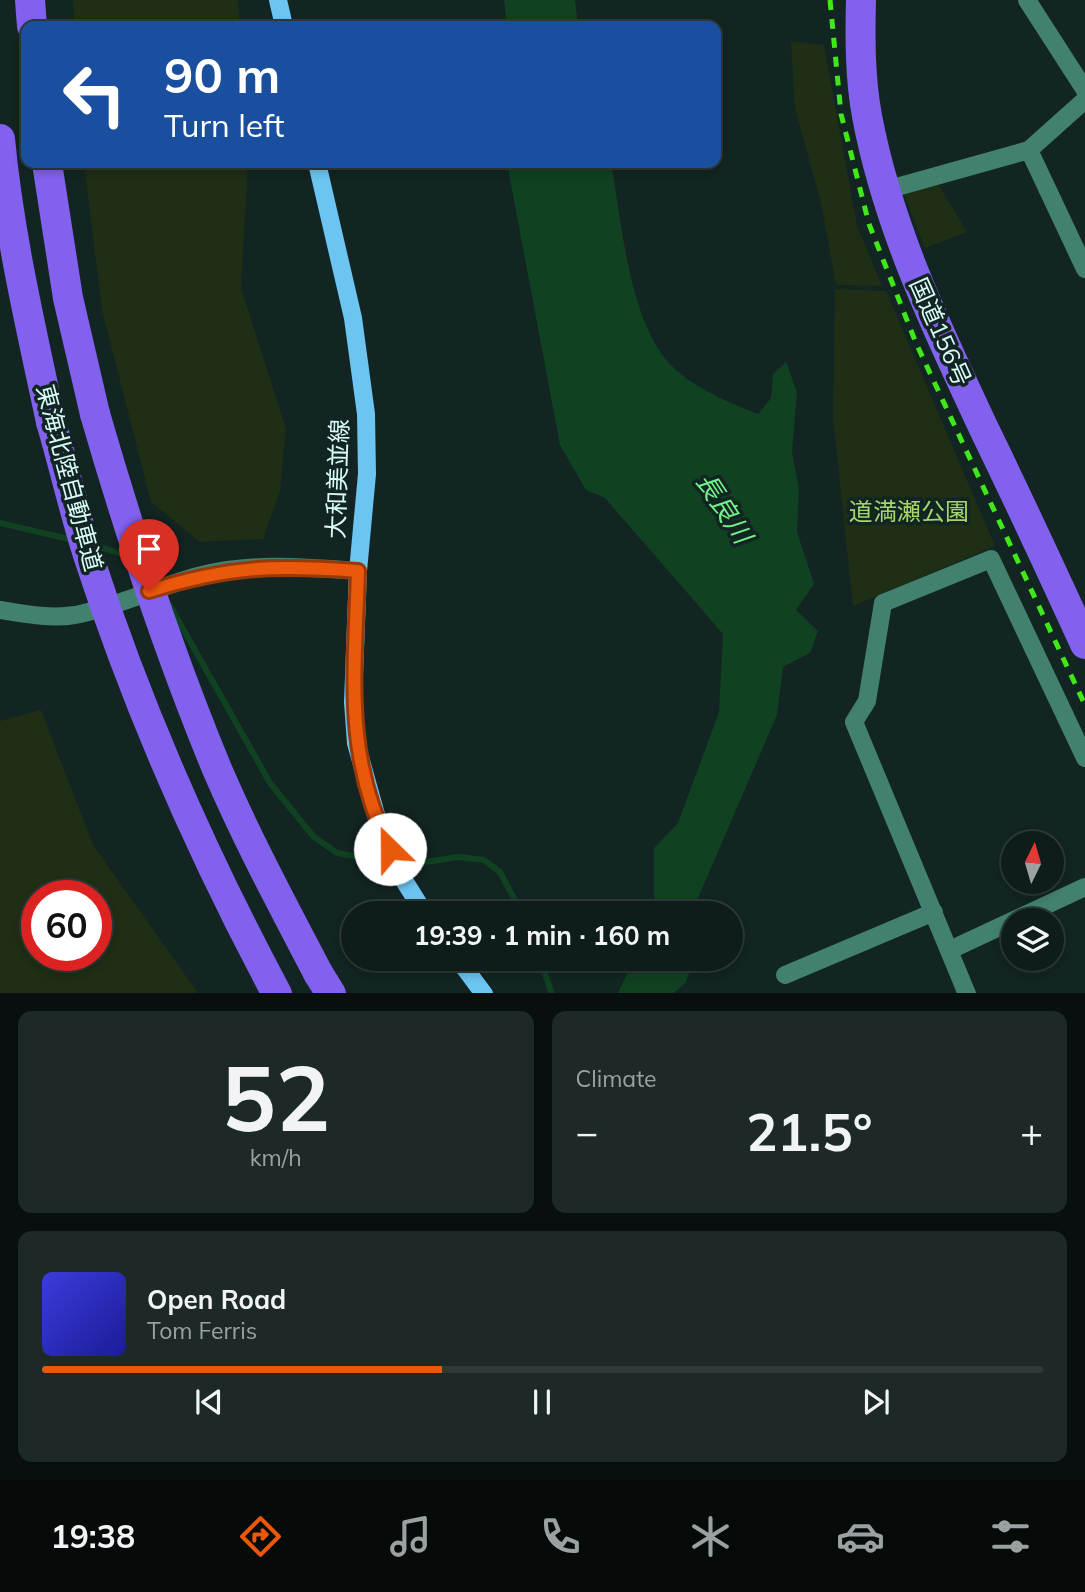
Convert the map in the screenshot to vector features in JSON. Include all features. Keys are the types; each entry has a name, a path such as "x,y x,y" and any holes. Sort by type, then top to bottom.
{"highway":[{"path":"30,0 32,21"},
{"name":"国道156号","path":"860,0 860,55 867,116 886,190 936,328 1085,645"},
{"name":"東海北陸自動車道","path":"0,139 5,185 26,305 51,422 88,554 129,673 175,788 226,898 277,993"},
{"name":"東海北陸自動車道","path":"48,168 68,298 95,414 134,548 189,699 264,872 325,984"}],"main road":[{"path":"278,0 283,21"},
{"name":"大和美並線","path":"318,168 353,318 366,414 367,474 358,571 354,702 356,743 367,790 390,849 417,901"},
{"path":"467,971 484,993"}],"street":[{"path":"1027,0 1085,90"},
{"path":"886,190 1029,150 1085,100"},
{"path":"1029,150 1085,269"},
{"path":"967,993 854,722 867,701 883,603 991,559 1085,758"},
{"path":"0,610 39,617 74,615 199,576 246,567 292,566 358,571"},
{"path":"950,950 1085,887"},
{"path":"785,975 934,912"}],"green space":[{"path":"73,0 238,0 240,21 75,21"},
{"path":"791,41 824,45 857,226 882,286 836,285 821,203 795,108"},
{"path":"85,168 248,168 241,288 286,429 280,491 263,539 200,542 151,502 102,310"},
{"path":"935,179 967,232 925,248 903,192"},
{"name":"道満瀬公園","path":"835,289 886,291 995,546 853,606 833,418"},
{"path":"41,710 93,845 198,993 0,993 0,721"}],"water":[{"path":"504,0 575,0 577,21 506,21"},
{"name":"長良川","path":"508,168 612,168 637,300 658,349 673,367 702,388 758,414 771,398 773,374 786,362 797,392 792,452 799,489 797,532 814,584 796,610 818,631 810,653 783,667 777,715 697,901 653,901 654,848 678,823 719,712 723,634 605,498 586,490 560,445"},
{"path":"628,971 690,971 686,982 674,993 618,993"}],"waterway":[{"path":"0,523 73,540"},
{"path":"94,545 127,556"},
{"path":"169,604 270,783 313,836 337,853 407,865 458,857 484,860 500,872 515,901"},
{"path":"544,971 552,993"}],"railway":[{"path":"830,0 841,114 869,224 916,343 1085,705"}],"route":[{"path":"149,591 199,576 246,567 292,566 358,571 354,702 356,743 367,790 390,849"}]}
